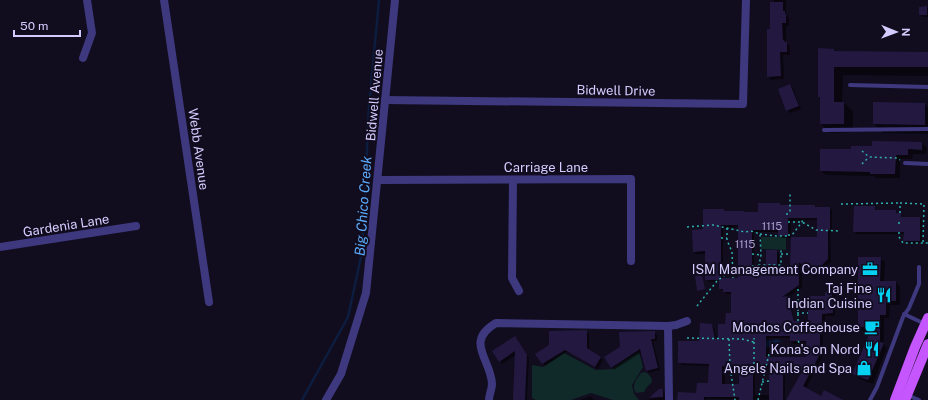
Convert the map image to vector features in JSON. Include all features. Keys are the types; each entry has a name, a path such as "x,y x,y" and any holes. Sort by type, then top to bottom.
{"main road":[{"path":"895,400 927,321"},
{"path":"906,398 928,344"}],"street":[{"path":"83,58 92,33 87,0"},
{"name":"Webb Avenue","path":"164,0 209,302"},
{"name":"Bidwell Avenue","path":"326,400 341,374 366,293 395,0"},
{"name":"Bidwell Drive","path":"385,100 743,104 746,0"},
{"name":"Carriage Lane","path":"378,180 631,179 631,261"},
{"path":"513,180 512,278 519,291"},
{"name":"Gardenia Lane","path":"0,247 136,226"},
{"path":"489,400 492,385 480,346 482,336 487,329 496,323 668,326 687,321"},
{"path":"668,326 669,400"}],"lane":[{"path":"850,86 928,87"},
{"path":"824,130 928,129"},
{"path":"905,163 928,164"},
{"path":"870,400 877,387 904,314 909,308 919,284 919,267"},
{"path":"904,314 927,321"},
{"path":"906,398 920,400"}],"path":[{"path":"862,151 869,158"},
{"path":"862,164 869,158 899,159"},
{"path":"787,215 790,210 790,192"},
{"path":"841,204 924,204 923,243"},
{"path":"900,204 900,213"},
{"path":"687,227 713,224 760,234 787,237 788,235 792,235 802,222 803,218"},
{"path":"788,222 802,222 816,230 840,230"},
{"path":"727,228 727,238 732,252 733,278"},
{"path":"899,232 899,236 903,243 928,243"},
{"path":"756,275 760,255 760,234"},
{"path":"721,238 727,238"},
{"path":"752,266 781,265 781,250"},
{"path":"752,254 760,255"},
{"path":"781,254 791,254"},
{"path":"697,306 717,281 733,269"},
{"path":"798,287 798,321"},
{"path":"798,314 808,313"},
{"path":"687,338 742,338 754,342"},
{"path":"754,338 754,365 767,365"},
{"path":"729,339 730,367 735,400"},
{"path":"798,341 810,357"},
{"path":"761,400 758,399 769,354"},
{"path":"762,382 769,381"}],"green space":[{"path":"761,237 786,237 786,250 761,249"},
{"path":"639,352 643,367 632,385 634,394 639,400 613,400 591,393 571,400 536,400 532,398 532,365 543,367 564,353 596,370 612,369"},
{"path":"645,372 650,376 652,382 644,392 636,393 634,387 637,378 641,373"}],"water":[{"path":"776,339 781,342 778,347 765,347 765,340 772,341"}],"building":[{"path":"770,2 783,2 783,11 785,11 786,14 786,23 782,23 783,40 787,42 787,52 780,52 781,76 767,77 767,29 770,29"},
{"path":"927,6 927,15 919,15 919,7"},
{"path":"818,48 834,49 834,51 928,52 928,67 834,67 834,102 844,102 844,124 820,124 820,97 818,97"},
{"path":"790,84 799,106 786,111 778,89"},
{"path":"873,102 925,103 925,125 873,124"},
{"path":"872,141 922,142 922,150 908,149 908,155 896,155 895,174 820,171 820,149 851,149 851,146 872,146"},
{"path":"758,203 780,203 780,205 815,205 815,207 830,207 828,259 812,275 799,262 799,285 782,297 787,296 794,321 808,321 808,296 825,296 825,292 832,291 833,313 822,314 822,327 820,327 820,354 803,386 821,396 824,390 843,400 786,400 803,370 783,371 783,400 769,400 769,365 753,364 753,400 739,400 739,397 704,397 704,400 677,400 678,392 696,393 697,383 708,383 709,364 678,363 678,341 699,341 700,323 712,324 715,339 718,339 718,324 725,324 726,313 731,313 731,292 723,292 723,289 719,289 719,280 705,280 705,251 693,252 692,230 703,229 703,209 758,212","holes":["788,218 817,218 817,237 791,237 790,266 777,267 777,250 766,250 766,274 752,274 752,230 778,230 778,236 788,236","721,225 738,225 738,278 721,278","766,336 790,336 790,341 806,341 806,357 766,357","722,366 739,366 739,384 722,384"]},
{"path":"854,206 875,206 875,210 896,210 896,213 901,213 901,217 920,217 920,241 903,241 904,232 853,232"},
{"path":"858,257 881,257 880,281 896,281 896,301 886,301 886,315 880,315 880,342 884,343 868,380 852,374 868,337 868,327 858,327"},
{"path":"702,275 705,289 697,291 695,276"},
{"path":"587,330 587,348 601,357 595,367 565,350 542,364 535,354 549,345 549,331"},
{"path":"655,331 655,339 651,339 658,368 646,371 640,349 611,368 604,357 620,347 619,332"},
{"path":"515,336 527,355 525,400 513,400 515,351 499,362 492,351"},
{"path":"659,389 663,389 663,397 649,398"}],"waterway":[{"name":"Big Chico Creek","path":"302,400 348,317 362,252 369,107 379,0"}],"place":[{"name":"ISM Management Company","path":"870,269"},
{"name":"Taj Fine Indian Cuisine","path":"884,295"},
{"name":"Mondos Coffeehouse","path":"872,327"},
{"name":"Kona's on Nord","path":"872,349"},
{"name":"Angels Nails and Spa","path":"864,368"}]}
